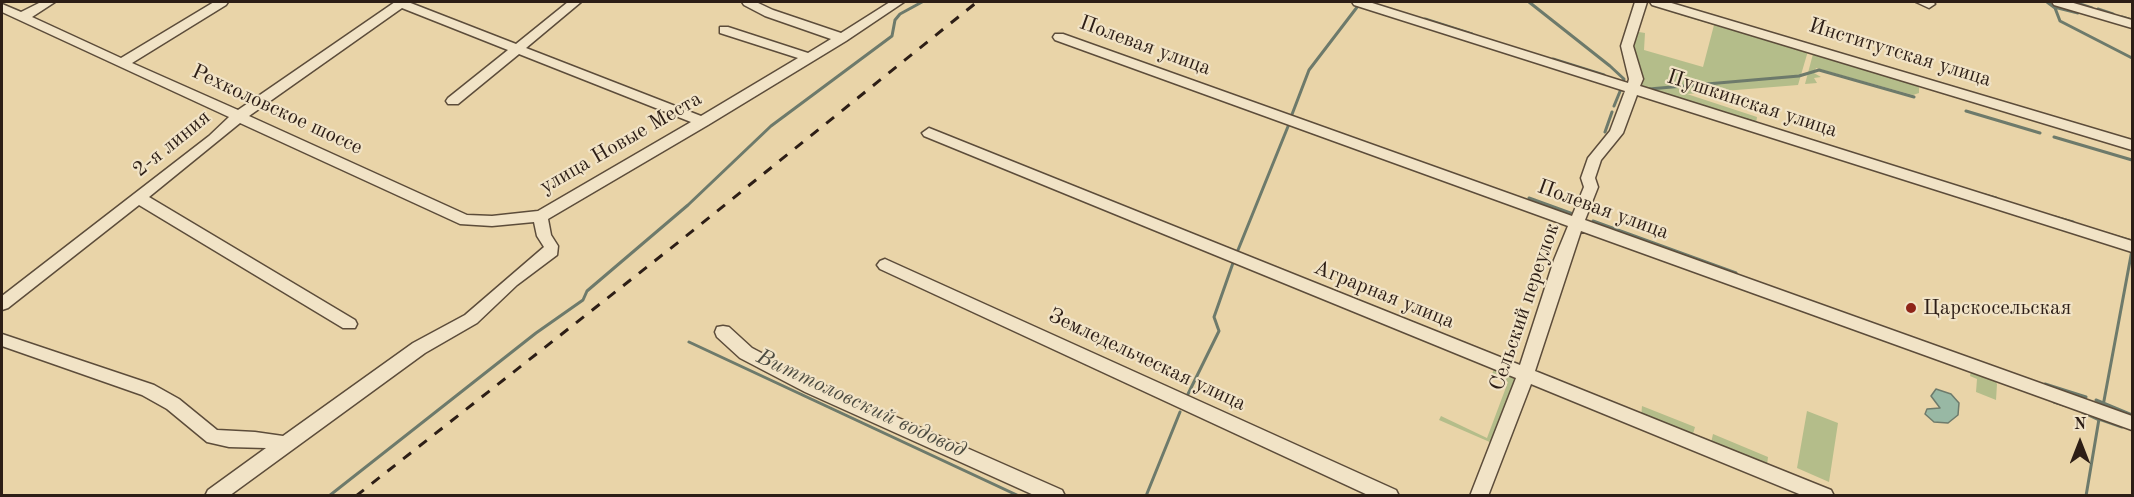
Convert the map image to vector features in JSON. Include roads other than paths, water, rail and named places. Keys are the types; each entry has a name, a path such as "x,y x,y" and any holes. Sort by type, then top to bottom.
{"street":[{"path":"22,17 49,2"},
{"path":"122,63 222,2"},
{"path":"401,2 703,122"},
{"name":"2-я линия","path":"2,304 140,197 239,116 401,2"},
{"path":"453,101 574,2"},
{"path":"748,2 769,13 843,38"},
{"name":"улица Новые Места","path":"214,495 281,444 419,348 471,319 512,281 552,251 540,216 617,174 843,38 898,2"},
{"name":"Пушкинская улица","path":"1358,2 2133,246"},
{"name":"Сельский переулок","path":"1479,495 1499,450 1526,376 1538,329 1591,187 1588,178 1595,158 1616,133 1634,88 1636,79 1627,46 1641,2"},
{"name":"Институтская улица","path":"1656,2 2133,145"},
{"path":"2058,2 2133,24"},
{"name":"Рехколовское шоссе","path":"2,8 465,220 492,221 540,216"},
{"path":"724,30 808,57"},
{"name":"Полевая улица","path":"1059,37 2133,423"},
{"name":"Аграрная улица","path":"929,133 1825,495"},
{"path":"140,197 147,205 349,324"},
{"name":"Земледельческая улица","path":"885,265 1390,495"},
{"path":"723,332 746,353 812,387 1056,495"},
{"path":"2,340 148,390 173,404 213,436 229,440 255,439 281,444"}],"waterway":[{"path":"329,496 536,333 583,300 587,291 688,205 771,126 892,36 895,20 900,14 922,2"},
{"path":"1291,117 1309,70 1361,2"},
{"path":"1529,2 1610,66 1624,79 1623,82"},
{"path":"2047,2 2055,8 2060,21 2132,58"},
{"path":"2077,3 2092,8"},
{"path":"2054,7 2078,13"},
{"path":"2098,9 2113,14"},
{"path":"2122,17 2132,20"},
{"path":"1425,19 1472,34"},
{"path":"1553,59 1604,75"},
{"path":"1649,89 1799,76 1819,70 1914,97"},
{"path":"1614,106 1621,89"},
{"path":"1966,111 2040,133"},
{"path":"1605,132 1612,112"},
{"path":"1747,120 1756,123"},
{"path":"1238,250 1289,124"},
{"path":"2054,137 2132,160"},
{"path":"1985,195 1996,198"},
{"path":"1529,198 1573,214"},
{"path":"2055,217 2073,222"},
{"path":"1593,221 1736,273"},
{"path":"2108,234 2132,241"},
{"path":"2104,403 2132,250"},
{"path":"1188,394 1219,331 1214,317 1233,263"},
{"name":"Виттоловский водовод","path":"689,342 1019,496"},
{"path":"2045,384 2086,397"},
{"path":"2096,400 2104,403"},
{"path":"2054,402 2067,406"},
{"path":"2104,403 2132,415"},
{"path":"1146,496 1180,412"},
{"path":"2082,412 2099,420"},
{"path":"2086,496 2099,420"},
{"path":"2099,420 2122,427"}],"railway":[{"path":"356,496 680,241 977,2"}],"place":[{"name":"Царскосельская","path":"1911,308"}]}
